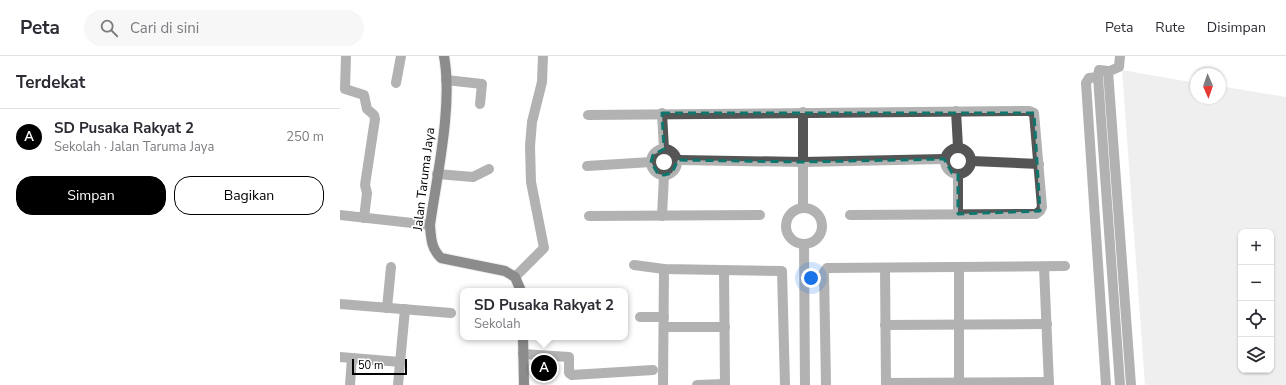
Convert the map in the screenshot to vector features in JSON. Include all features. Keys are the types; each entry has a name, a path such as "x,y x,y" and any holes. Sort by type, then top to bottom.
{"main road":[{"name":"Jalan Taruma Jaya","path":"444,56 446,80 445,111 430,225 430,240 434,250 441,258 505,271 515,277"},
{"path":"515,277 520,288"},
{"path":"523,340 524,385"}],"street":[{"path":"346,56 344,89 364,95 367,109 375,119 365,185 367,193 364,218"},
{"path":"396,83 401,56"},
{"path":"515,277 544,248 531,182 530,146 532,122 542,82 543,56"},
{"path":"1112,70 1119,67 1120,56"},
{"path":"1120,385 1098,77 1099,71 1108,70 1131,385"},
{"path":"1098,77 1089,78 1086,83 1106,385"},
{"path":"446,80 482,84 480,104"},
{"path":"956,111 958,148"},
{"path":"588,115 956,111 1029,111 1034,113 1042,208 1040,212 1036,214 850,215"},
{"path":"803,112 803,208"},
{"path":"662,113 664,149"},
{"path":"958,148 965,149 970,154 972,161 970,168 965,172 958,174 952,173 947,168 944,159 952,149 958,148"},
{"path":"664,149 671,150 678,160 677,168 672,173 664,176 658,174 653,169 651,162 653,156 658,150 664,149"},
{"path":"678,160 803,162 944,159"},
{"path":"972,161 1039,164"},
{"path":"587,166 651,162"},
{"path":"437,174 473,177 489,169"},
{"path":"958,174 958,214"},
{"path":"662,216 664,176"},
{"path":"803,208 812,210 819,216 822,225 820,234 813,241 804,244 795,241 788,235 786,226 788,217 794,210 803,208"},
{"path":"340,215 430,225"},
{"path":"589,216 760,215"},
{"path":"804,244 805,385"},
{"path":"634,265 664,269 782,271 785,385"},
{"path":"826,385 825,269 1065,266"},
{"path":"387,308 391,267"},
{"path":"959,267 959,384"},
{"path":"885,268 886,384 1049,384 1044,267"},
{"path":"664,269 664,385"},
{"path":"698,385 725,385 724,270"},
{"path":"340,304 451,313"},
{"path":"398,385 405,310"},
{"path":"640,317 664,322 725,327"},
{"path":"885,325 1047,324"},
{"path":"523,354 569,357 569,372 572,375 653,370"},
{"path":"340,357 400,362"},
{"path":"350,385 352,358"}],"highlighted area":[{"path":"662,113 1034,113 1040,211 958,214 958,174 952,173 944,159 803,162 678,160 672,173 664,175 658,174 651,162 653,155 664,149"}],"shaded area":[{"path":"1122,70 1190,82 1190,104 1226,104 1226,87 1286,97 1286,385 1145,385"}],"place":[{"name":"SD Pusaka Rakyat 2","path":"544,368"}]}
